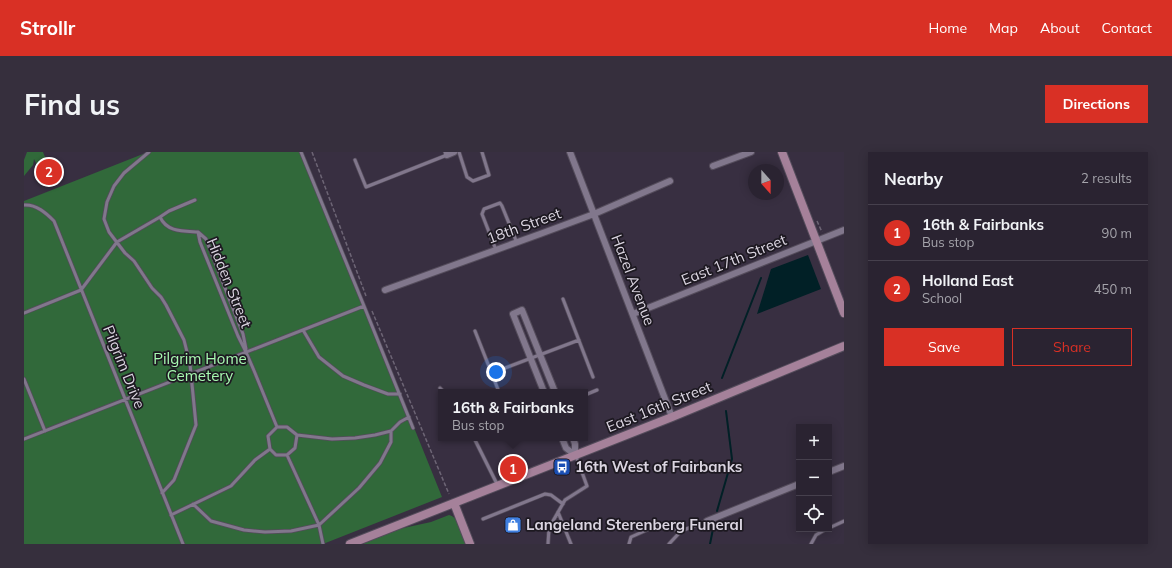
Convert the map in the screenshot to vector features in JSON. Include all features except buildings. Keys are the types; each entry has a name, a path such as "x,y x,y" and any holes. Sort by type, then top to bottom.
{"main road":[{"path":"782,152 844,313"},
{"name":"East 16th Street","path":"350,544 672,417 844,346"},
{"path":"454,503 470,544"}],"street":[{"path":"446,154 454,152"},
{"name":"Hazel Avenue","path":"570,152 672,417"},
{"path":"714,166 751,152"},
{"name":"18th Street","path":"385,290 594,214 670,181"},
{"name":"East 17th Street","path":"633,314 844,230"},
{"path":"543,389 513,314 522,310 554,389"},
{"path":"563,441 566,448 575,455"},
{"path":"574,441 576,444 575,455"},
{"path":"832,471 844,466"},
{"path":"707,521 796,485"}],"lane":[{"path":"149,152 124,173 114,186 107,202 104,219 109,232 134,261 152,288 161,297 184,340 190,364 196,425 174,480 162,493"},
{"path":"301,152 413,428"},
{"path":"459,152 467,177 473,181 489,175 482,152"},
{"path":"356,160 366,187 446,154"},
{"path":"24,313 81,290 117,242 169,211 195,200"},
{"path":"496,250 482,214 484,209 500,203 517,243"},
{"name":"Pilgrim Drive","path":"24,205 35,207 47,213 54,221 182,544"},
{"path":"160,217 163,224 175,230 198,232"},
{"name":"Hidden Street","path":"198,232 200,242 238,336 277,427"},
{"name":"Hidden Street","path":"198,232 206,239 243,334 246,352"},
{"path":"563,299 593,377"},
{"path":"24,439 364,306"},
{"path":"303,330 319,357 342,376 388,394 400,394"},
{"path":"475,332 498,389"},
{"path":"492,373 579,340"},
{"path":"24,379 45,431"},
{"path":"588,394 597,390"},
{"path":"297,436 295,448 287,455 276,455 270,449 268,436 277,427 287,427 297,436 332,439 355,438 391,431 400,422 409,417"},
{"path":"193,504 211,522 244,530 265,532 291,531 319,525 359,488 380,463 391,442 391,431"},
{"path":"476,441 498,486"},
{"path":"171,514 231,486 255,460 270,449"},
{"path":"287,455 319,525 323,544"},
{"path":"548,544 549,528 565,500 587,486 575,455"},
{"path":"483,519 545,494 551,495 563,504"},
{"path":"558,512 571,544"},
{"path":"669,544 681,531 707,521"},
{"path":"832,527 844,521"},
{"path":"629,544 631,538 658,525 681,531"},
{"path":"811,544 816,535 821,532"}],"path":[{"path":"312,152 368,301"},
{"path":"371,308 449,494"}],"green space":[{"path":"27,152 43,152 51,172 42,175 34,159 33,165 24,176 24,160"},
{"name":"Pilgrim Home Cemetery","path":"148,152 303,152 442,497 323,544 24,544 24,201"},
{"path":"449,515 452,516 458,523 466,544 362,544 399,529 431,522"}],"shaded area":[{"path":"808,255 821,289 757,314 771,269"}],"waterway":[{"path":"722,378 761,278"},
{"path":"717,511 732,459 726,411"},
{"path":"710,544 714,524"}],"place":[{"name":"Holland East","path":"49,172"},
{"name":"16th West of Fairbanks","path":"562,467"},
{"name":"16th & Fairbanks","path":"513,469"},
{"name":"Langeland Sterenberg Funeral","path":"513,525"}]}
